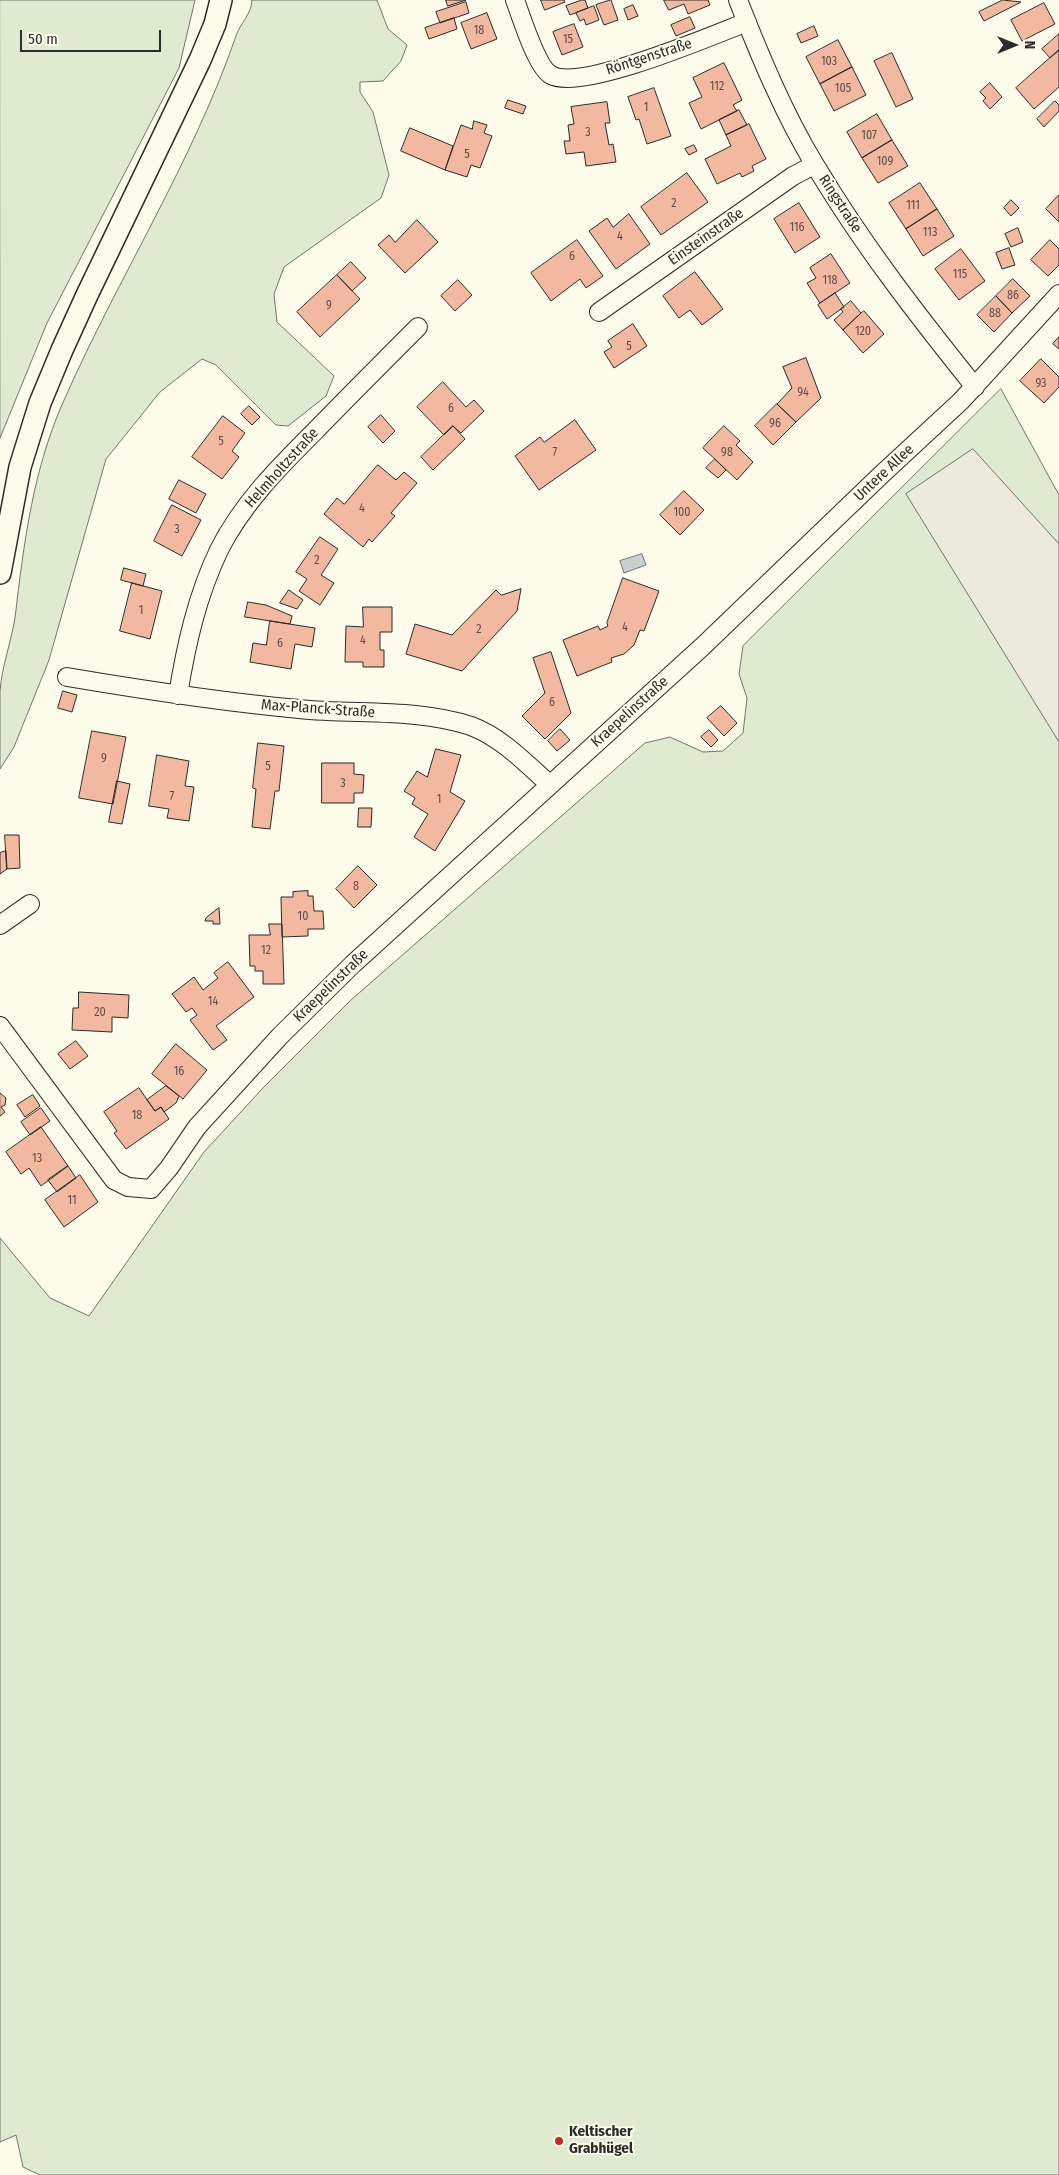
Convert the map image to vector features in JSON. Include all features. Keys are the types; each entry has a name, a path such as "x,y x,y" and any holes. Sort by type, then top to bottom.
{"street":[{"path":"0,573 20,467 40,403 84,302 200,60 215,24 221,0"},
{"name":"Röntgenstraße","path":"515,0 538,60 549,74 559,78 572,78 620,68 664,55 747,22"},
{"name":"Ringstraße","path":"738,0 776,90 814,164 911,308 975,387"},
{"name":"Einsteinstraße","path":"599,312 793,176 814,164"},
{"name":"Untere Allee","path":"702,646 975,387 1059,294"},
{"name":"Helmholtzstraße","path":"178,695 186,644 200,598 220,549 245,508 274,473 418,327"},
{"name":"Kraepelinstraße","path":"0,1026 114,1180 128,1187 151,1189 169,1168 197,1127 280,1036 353,964 702,646"},
{"name":"Max-Planck-Straße","path":"66,678 178,695 302,710 411,714 472,727 497,740 550,785"},
{"path":"0,924 30,904"}],"green space":[{"path":"0,0 195,0 179,68 47,323 0,438"},
{"path":"252,0 377,0 388,29 407,45 401,61 383,81 360,82 360,92 373,112 389,175 381,198 284,267 274,294 277,322 334,376 326,396 288,426 276,425 216,365 202,359 160,392 106,459 49,660 14,747 0,769 1,682 15,618 31,506 45,451 54,424 86,353 198,129 238,31 250,10"},
{"path":"1001,389 1059,495 1059,2175 40,2175 23,2167 16,2135 0,2142 0,1238 50,1298 89,1316 204,1152 263,1088 351,1000 645,743 670,737 703,752 723,751 743,733 747,698 739,674 743,646"}],"shaded area":[{"path":"973,449 1059,544 1059,742 906,494"},
{"path":"642,554 646,565 624,573 620,561"}],"building":[{"path":"446,0 466,0 448,6"},
{"path":"541,0 564,0 565,2 545,10"},
{"path":"585,0 588,8 570,15 566,6"},
{"path":"611,0 618,20 604,25 596,5"},
{"path":"664,0 708,0 710,5 688,14 684,4 669,10"},
{"path":"1003,0 1021,2 984,21 979,12"},
{"path":"466,2 469,13 440,23 436,12"},
{"path":"1044,3 1055,24 1022,41 1011,20"},
{"path":"633,5 638,16 628,20 624,9"},
{"path":"594,6 599,20 586,25 584,19 580,21 576,13"},
{"path":"487,13 497,39 471,49 461,23"},
{"path":"690,17 695,28 676,36 671,25"},
{"path":"454,18 457,29 429,39 425,28"},
{"path":"574,24 583,47 562,55 553,32"},
{"path":"814,26 818,36 801,43 797,34"},
{"path":"1059,34 1059,50 1050,58 1042,49"},
{"path":"838,40 852,67 820,84 806,57"},
{"path":"1059,50 1059,87 1034,109 1016,88"},
{"path":"892,53 913,99 896,107 874,61"},
{"path":"724,63 742,100 733,105 737,111 701,129 689,103 702,97 693,78"},
{"path":"852,67 866,95 834,111 820,84"},
{"path":"990,83 1002,97 990,109 983,101 986,98 980,92"},
{"path":"654,88 671,136 647,144 639,119 636,120 628,97"},
{"path":"508,100 526,106 523,114 505,108"},
{"path":"1055,101 1059,105 1059,111 1044,127 1037,119"},
{"path":"607,102 610,123 605,123 609,145 613,144 616,162 586,166 584,152 566,154 564,141 570,141 568,125 574,124 571,107"},
{"path":"739,110 747,125 726,135 719,120"},
{"path":"877,114 892,140 862,158 847,132"},
{"path":"474,121 487,125 484,133 492,136 480,168 471,165 467,177 445,170 461,125 472,129"},
{"path":"749,124 766,159 752,166 754,171 742,177 740,173 717,184 705,159 731,146 726,135"},
{"path":"410,128 453,146 445,170 401,151"},
{"path":"892,140 908,166 878,183 862,158"},
{"path":"694,145 697,151 689,155 685,149"},
{"path":"687,173 708,202 661,235 641,207"},
{"path":"920,183 937,209 906,229 889,203"},
{"path":"1059,195 1059,222 1046,209"},
{"path":"1011,200 1019,208 1011,216 1004,208"},
{"path":"799,203 820,237 795,253 774,219"},
{"path":"937,209 954,236 923,256 906,229"},
{"path":"629,214 650,244 616,269 589,231 607,218 613,227"},
{"path":"417,220 438,242 405,273 378,245 389,235 395,242"},
{"path":"1018,228 1023,242 1011,247 1005,234"},
{"path":"577,240 603,276 586,288 580,279 551,301 531,273"},
{"path":"1050,240 1059,249 1059,265 1048,276 1031,260"},
{"path":"1009,248 1015,265 1002,269 996,253"},
{"path":"961,249 985,281 959,300 935,269"},
{"path":"831,254 850,283 820,303 807,283 816,278 810,268"},
{"path":"351,262 366,278 352,291 337,275"},
{"path":"695,272 723,309 702,325 690,310 679,318 663,296"},
{"path":"337,275 360,299 320,337 297,312"},
{"path":"1013,279 1030,296 1012,313 996,296"},
{"path":"458,280 472,295 455,311 441,296"},
{"path":"835,293 844,307 827,319 818,305"},
{"path":"996,296 1012,313 994,332 977,315"},
{"path":"851,301 861,313 843,330 834,320 843,312 841,309"},
{"path":"864,311 884,334 863,353 843,330"},
{"path":"633,324 647,346 614,368 604,352 612,347 608,341"},
{"path":"1059,337 1059,349 1053,344"},
{"path":"806,358 821,398 796,422 777,404 792,388 783,367"},
{"path":"1041,359 1059,377 1059,387 1044,403 1020,381"},
{"path":"443,382 466,407 474,400 484,411 461,433 453,426 444,435 417,407"},
{"path":"777,404 796,422 773,445 755,426"},
{"path":"249,406 260,417 252,425 241,414"},
{"path":"381,415 395,431 383,443 368,427"},
{"path":"223,416 245,433 232,451 239,457 222,479 192,457"},
{"path":"575,420 596,450 539,490 515,456 540,437 544,442"},
{"path":"453,426 465,439 433,470 421,457"},
{"path":"724,426 740,441 736,445 753,462 737,480 703,448"},
{"path":"715,459 726,470 718,478 706,468"},
{"path":"378,465 396,480 404,472 417,483 391,513 395,516 372,542 369,539 363,547 324,514 337,498 344,504"},
{"path":"179,480 206,494 196,513 169,499"},
{"path":"684,491 704,510 680,535 660,515"},
{"path":"172,505 201,520 182,556 154,541"},
{"path":"320,537 338,549 321,575 334,583 320,605 299,591 307,579 296,572"},
{"path":"124,568 146,574 143,586 121,580"},
{"path":"623,578 659,591 644,631 640,630 634,645 624,654 611,658 612,662 577,676 563,640 598,626 600,630 608,626 607,623"},
{"path":"132,583 162,591 150,639 120,631"},
{"path":"521,589 517,611 462,671 406,654 415,624 452,635 496,590 501,595"},
{"path":"289,590 303,600 297,609 280,603"},
{"path":"248,602 266,605 292,616 290,624 245,617"},
{"path":"363,607 392,607 392,632 380,632 380,650 384,650 384,667 363,667 363,662 345,662 346,626 363,627"},
{"path":"270,621 315,628 312,647 295,644 291,669 250,662 253,643 266,645"},
{"path":"551,652 571,713 545,739 522,716 545,693 533,658"},
{"path":"63,691 77,695 72,712 58,708"},
{"path":"721,706 737,723 724,736 707,718"},
{"path":"560,729 570,740 557,751 548,741"},
{"path":"709,730 718,740 711,747 701,737"},
{"path":"92,731 126,737 113,804 79,798"},
{"path":"258,743 284,746 279,791 275,791 270,829 252,827 256,789 253,788"},
{"path":"436,749 461,755 450,792 465,801 435,851 414,837 428,814 412,804 415,798 404,791 417,771 427,777"},
{"path":"157,755 189,761 185,786 194,787 189,821 167,818 169,809 149,806"},
{"path":"322,763 354,763 354,774 364,775 363,793 354,793 354,803 322,803"},
{"path":"117,781 130,784 122,824 109,822"},
{"path":"359,808 372,808 371,827 358,827"},
{"path":"5,835 19,835 20,868 7,869"},
{"path":"6,851 7,869 0,874 0,853"},
{"path":"358,866 377,885 354,908 336,889"},
{"path":"308,891 308,896 313,896 314,911 323,911 324,929 308,929 308,936 282,937 281,897 293,897 293,892"},
{"path":"219,908 220,924 213,924 213,921 205,921 206,918"},
{"path":"269,924 282,924 284,984 263,984 263,971 255,971 255,966 250,966 249,935 270,935"},
{"path":"228,962 254,997 216,1026 227,1040 213,1050 190,1020 197,1015 192,1008 186,1012 172,994 194,977 203,990 218,978 214,973"},
{"path":"79,992 129,995 128,1018 112,1017 112,1032 72,1030 73,1008 78,1008"},
{"path":"76,1041 88,1056 70,1069 58,1054"},
{"path":"176,1044 207,1070 183,1099 152,1074"},
{"path":"166,1086 179,1096 176,1103 164,1112 161,1107 155,1111 147,1100"},
{"path":"139,1088 155,1111 161,1107 169,1119 126,1149 114,1133 117,1131 104,1112"},
{"path":"0,1093 6,1098 5,1105 1,1107 5,1112 0,1116"},
{"path":"33,1095 40,1106 25,1117 17,1105"},
{"path":"41,1108 50,1121 30,1135 21,1122"},
{"path":"41,1127 68,1166 41,1186 29,1168 21,1174 6,1152"},
{"path":"68,1166 76,1178 57,1192 48,1180"},
{"path":"80,1175 98,1202 64,1227 45,1200"}],"place":[{"name":"Keltischer Grabhügel","path":"559,2141"}]}
